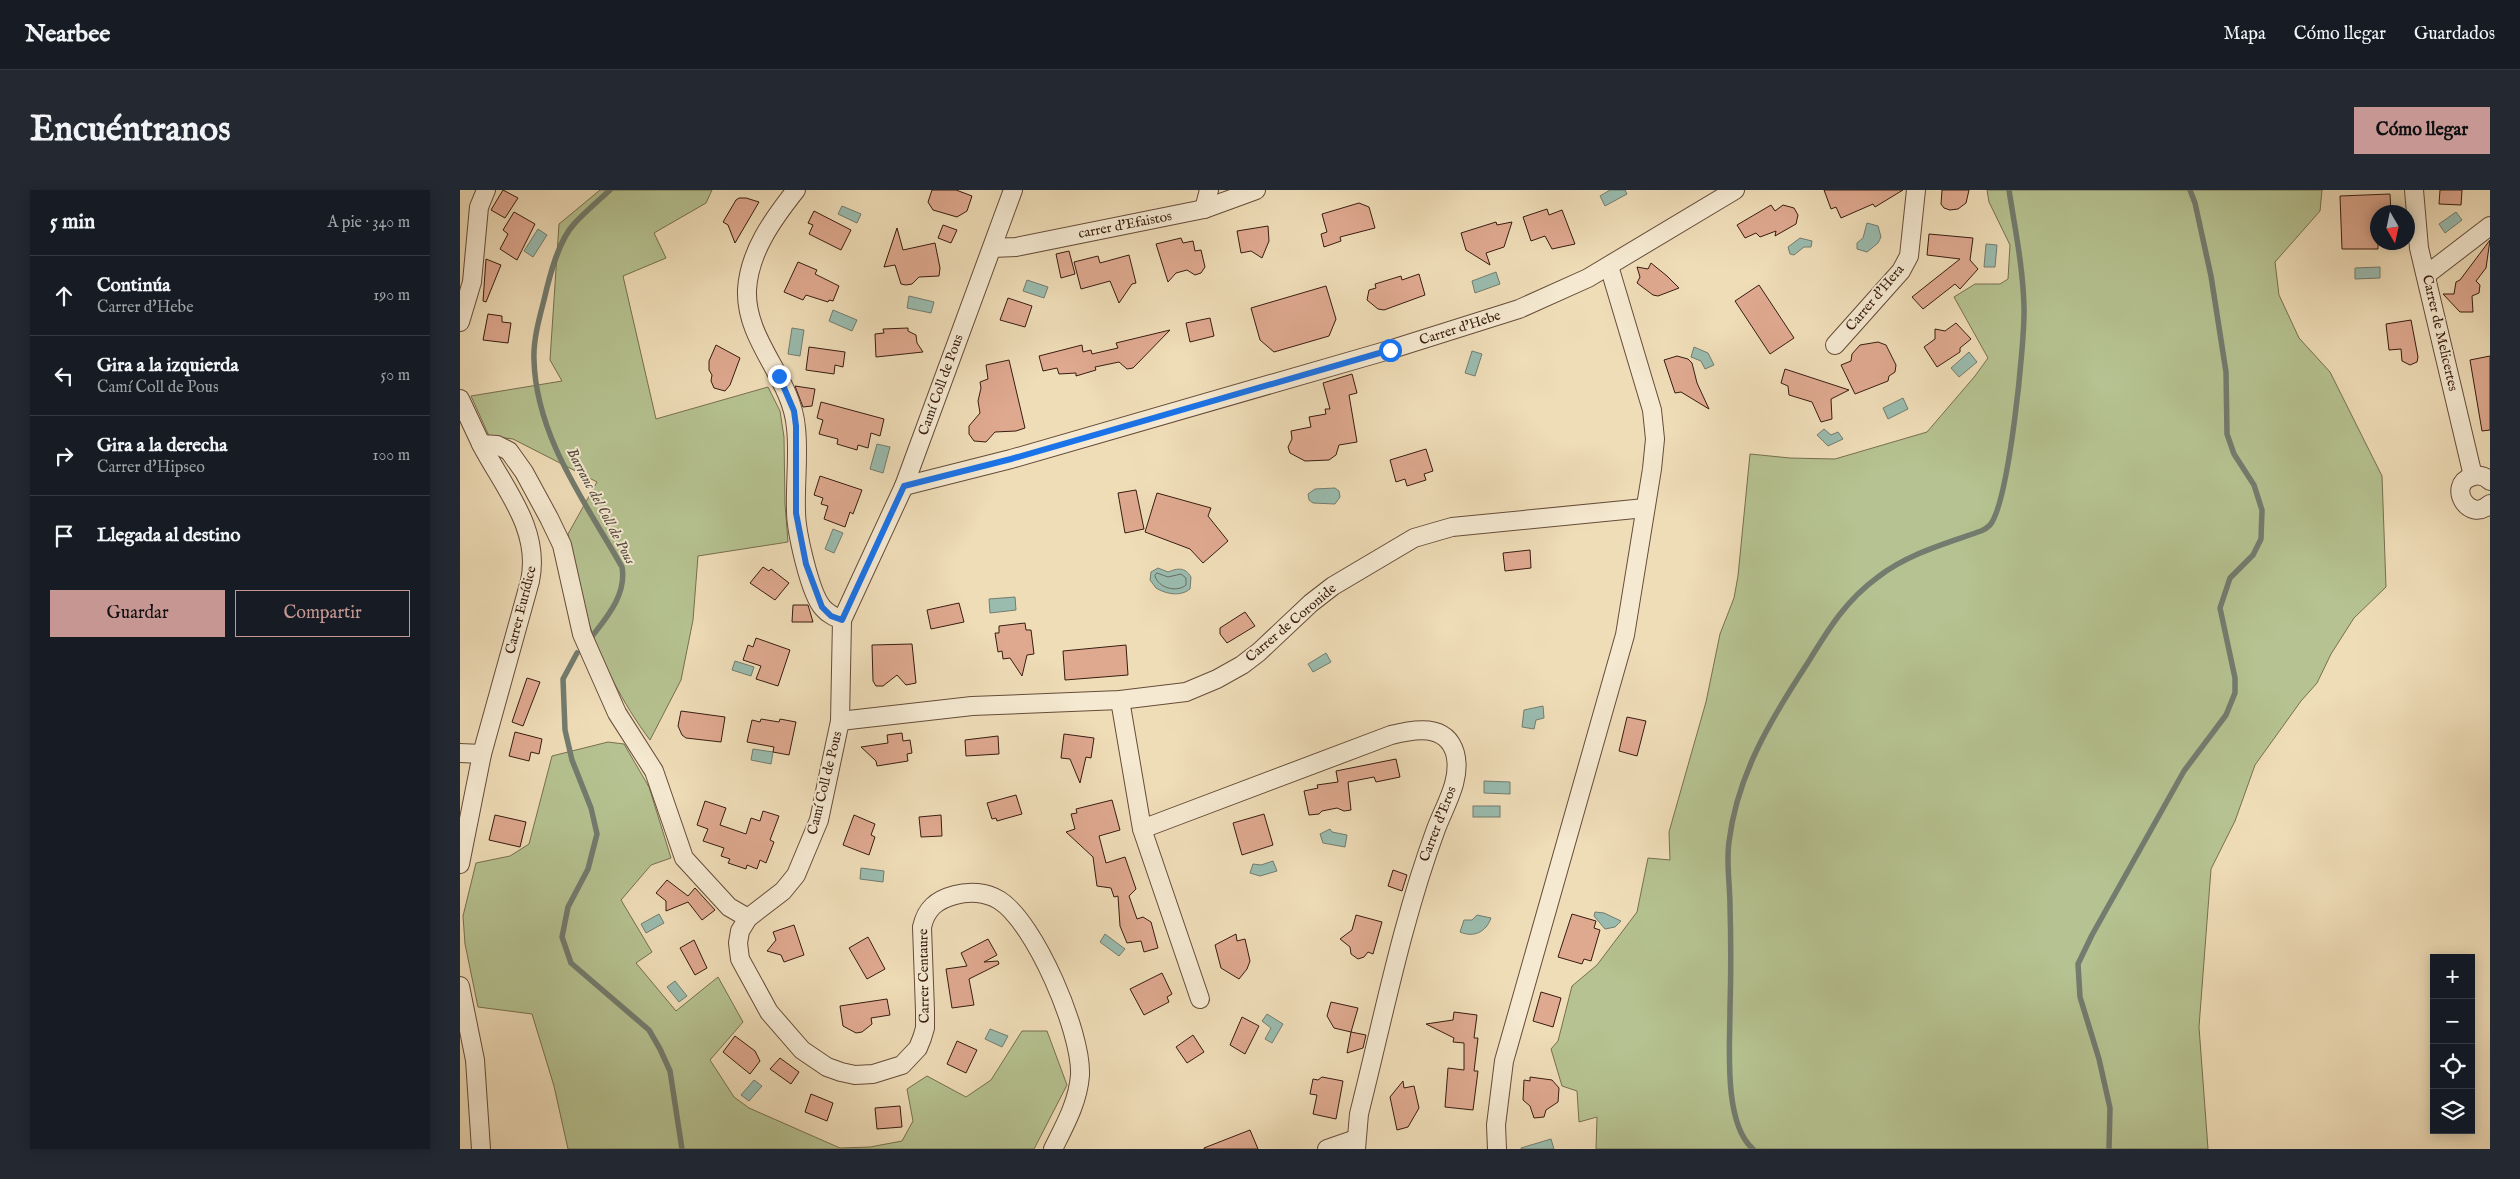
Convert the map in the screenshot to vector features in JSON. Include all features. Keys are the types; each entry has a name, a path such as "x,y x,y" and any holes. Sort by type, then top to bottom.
{"street":[{"path":"460,322 472,282 479,207 486,190"},
{"path":"796,190 771,224 754,257 748,281 747,304 752,324 794,411 797,446 796,513 810,578 822,607 831,616 842,620"},
{"name":"Camí Coll de Pous","path":"748,918 783,892 796,875 819,820 840,721 842,620 904,486 1013,190"},
{"path":"1204,209 1209,190"},
{"name":"carrer d'Efaistos","path":"992,248 1016,247 1204,209 1256,190"},
{"name":"Carrer d'Hebe","path":"904,486 1020,456 1390,350 1519,309 1554,295 1609,266 1735,190"},
{"name":"Carrer d'Hera","path":"1836,345 1901,271 1908,256 1916,190"},
{"name":"Carrer de Melicertes","path":"2414,190 2417,238 2473,476"},
{"path":"2426,275 2490,226"},
{"path":"1497,1149 1496,1125 1504,1061 1625,635 1655,439 1652,410 1609,266"},
{"path":"460,399 481,444 497,445 509,451 524,472 549,518 562,545 582,634 618,713 654,771 684,858 729,907 748,918"},
{"name":"Carrer Eurídice","path":"460,864 482,754 530,581 533,555 531,540 523,519 481,444"},
{"path":"2490,481 2484,476 2473,476 2461,486 2463,502 2472,508 2477,509 2490,504"},
{"name":"Carrer de Coronide","path":"840,721 972,706 1120,700 1186,692 1216,679 1259,652 1311,603 1333,586 1414,538 1452,527 1645,508"},
{"path":"1120,700 1142,829 1200,999"},
{"name":"Carrer d'Eros","path":"1142,829 1391,734 1425,728 1436,731 1450,744 1456,757 1457,775 1413,895 1359,1114 1356,1144 1327,1149"},
{"path":"460,754 482,754"},
{"name":"Carrer Centaure","path":"748,918 740,930 738,943 740,959 760,998 781,1028 802,1050 827,1067 855,1075 873,1074 902,1065 918,1048 922,1038 925,1028 922,927 925,916 931,907 942,898 968,893 980,893 999,900 1018,918 1043,958 1068,1014 1079,1052 1078,1093 1053,1149"},
{"path":"460,986 475,1060 481,1149"}],"green space":[{"path":"600,190 712,190 706,203 654,233 666,258 623,276 656,419 768,387 780,411 784,437 785,504 788,542 698,556 693,620 681,680 650,740 622,697 592,633 584,607 568,534 597,482 513,439 489,436 471,396 562,381 550,360 559,224"},
{"path":"1987,190 2322,190 2320,211 2275,262 2279,295 2299,338 2330,372 2382,476 2386,587 2354,618 2331,654 2317,683 2301,701 2255,765 2235,821 2211,869 2199,1027 2208,1149 1596,1149 1597,1117 1579,1122 1577,1091 1562,1086 1551,1049 1558,1041 1572,986 1597,965 1637,912 1648,858 1670,860 1669,832 1706,702 1720,634 1734,598 1738,576 1750,454 1790,458 1835,459 1927,432 1988,358 1954,297 1975,284 2000,284 2008,279 2010,245 1989,202"},
{"path":"608,742 624,744 649,787 671,858 651,865 621,900 652,952 636,963 676,1011 718,977 743,1022 710,1060 734,1097 749,1108 840,1148 870,1147 902,1141 913,1121 907,1089 927,1076 966,1097 991,1080 1022,1031 1047,1031 1067,1085 1034,1149 568,1149 554,1086 532,1014 478,1007 465,944 463,916 476,863 510,856 529,844 552,756"}],"water":[{"path":"1610,190 1625,190 1627,194 1605,206 1600,196"},
{"path":"842,206 861,214 857,223 838,214"},
{"path":"2456,212 2462,220 2445,233 2439,224"},
{"path":"1867,223 1878,226 1881,237 1878,243 1867,252 1857,249 1857,243 1863,238"},
{"path":"538,229 547,235 533,257 524,251"},
{"path":"1800,238 1812,241 1811,247 1804,247 1794,255 1790,254 1788,247"},
{"path":"1986,244 1997,245 1995,267 1984,267"},
{"path":"2380,267 2380,278 2355,279 2355,268"},
{"path":"1496,272 1500,284 1475,293 1472,281"},
{"path":"1027,280 1048,287 1044,298 1023,291"},
{"path":"909,296 934,302 931,313 907,308"},
{"path":"833,310 857,320 852,331 829,321"},
{"path":"792,328 804,330 800,356 788,354"},
{"path":"1694,347 1708,353 1714,365 1705,369 1701,361 1691,357"},
{"path":"1472,351 1482,354 1475,376 1465,373"},
{"path":"1969,352 1977,362 1959,377 1951,368"},
{"path":"1903,398 1908,409 1888,419 1883,408"},
{"path":"1824,429 1831,435 1838,432 1843,439 1828,446 1817,435"},
{"path":"877,444 890,447 883,473 870,469"},
{"path":"1335,488 1339,491 1340,497 1335,504 1313,503 1309,500 1308,494 1315,489"},
{"path":"833,529 843,533 834,553 825,549"},
{"path":"1158,568 1168,572 1178,569 1186,571 1191,577 1190,589 1186,592 1173,594 1156,588 1150,580 1151,572"},
{"path":"1015,597 1016,610 990,613 989,599"},
{"path":"1326,653 1331,662 1313,672 1308,664"},
{"path":"735,661 754,667 751,676 732,670"},
{"path":"1543,706 1544,718 1536,720 1534,729 1522,727 1524,710"},
{"path":"753,749 773,752 771,764 751,760"},
{"path":"1484,781 1510,782 1510,794 1484,793"},
{"path":"1473,806 1500,806 1500,817 1473,817"},
{"path":"1330,829 1332,832 1347,835 1345,847 1323,843 1320,834"},
{"path":"1273,861 1277,871 1260,876 1250,873 1253,864 1261,865"},
{"path":"861,868 884,871 883,882 860,879"},
{"path":"1595,912 1604,913 1621,921 1615,927 1605,929 1594,916"},
{"path":"659,914 664,923 646,933 641,924"},
{"path":"1477,915 1491,918 1483,930 1475,934 1460,932 1464,920 1472,920"},
{"path":"1105,934 1125,949 1119,956 1100,942"},
{"path":"675,981 687,996 679,1002 667,987"},
{"path":"1267,1014 1283,1024 1272,1043 1265,1039 1271,1028 1262,1021"},
{"path":"990,1029 1008,1036 1002,1047 985,1039"},
{"path":"754,1080 762,1086 749,1101 741,1095"},
{"path":"1551,1139 1554,1149 1521,1149 1521,1148"}],"building":[{"path":"503,190 518,198 505,218 491,210"},
{"path":"932,190 956,190 972,196 967,211 957,217 933,210 928,202"},
{"path":"1824,190 1903,190 1875,207 1873,204 1841,218 1836,207 1831,209"},
{"path":"1942,190 1969,190 1966,203 1958,209 1950,210 1944,208 1941,204"},
{"path":"2440,190 2462,190 2461,205 2439,204"},
{"path":"2390,194 2391,205 2370,205 2370,249 2342,249 2340,196"},
{"path":"739,198 759,202 735,243 728,225 723,222"},
{"path":"1359,203 1369,207 1375,228 1340,237 1341,241 1324,247 1321,234 1327,232 1322,214"},
{"path":"1771,205 1775,211 1783,205 1794,208 1798,215 1796,224 1775,236 1776,231 1760,237 1756,233 1745,238 1737,225"},
{"path":"1547,209 1549,215 1562,210 1575,244 1552,249 1545,236 1531,241 1523,217"},
{"path":"814,211 851,230 841,250 809,234 813,225 808,223"},
{"path":"514,212 535,224 517,260 500,249 508,234 503,230"},
{"path":"1496,222 1497,225 1512,222 1504,247 1486,253 1490,265 1466,250 1461,233"},
{"path":"943,225 957,230 951,243 938,238"},
{"path":"1268,226 1269,241 1262,258 1251,251 1241,253 1237,231"},
{"path":"897,228 903,250 935,243 940,268 939,276 919,277 912,284 906,285 901,284 895,265 884,267"},
{"path":"1929,234 1973,238 1970,260 1978,269 1960,289 1955,284 1923,309 1912,297 1960,259 1927,255"},
{"path":"1181,238 1183,243 1193,241 1195,251 1201,250 1205,267 1201,273 1195,275 1187,270 1176,273 1168,282 1156,244"},
{"path":"2490,240 2486,268 2476,281 2480,285 2479,293 2472,296 2473,312 2460,312 2443,294 2454,294 2456,282 2460,280"},
{"path":"1069,251 1075,274 1061,278 1056,254"},
{"path":"1129,255 1136,283 1132,284 1119,303 1110,281 1081,289 1074,262 1098,256 1100,263"},
{"path":"486,259 501,265 486,302 483,301"},
{"path":"798,262 817,270 815,274 839,286 833,301 829,300 828,302 806,295 803,300 784,292"},
{"path":"1651,263 1679,288 1658,296 1653,295 1637,283 1640,277 1637,267 1648,269"},
{"path":"1419,274 1425,295 1384,310 1378,309 1367,300 1369,290 1376,288 1375,284 1401,276 1402,280"},
{"path":"1759,285 1794,338 1770,354 1735,301"},
{"path":"1326,286 1336,319 1329,336 1274,352 1260,340 1251,308"},
{"path":"1008,298 1032,306 1025,327 1000,320"},
{"path":"488,314 502,316 502,322 511,323 508,343 483,340"},
{"path":"1210,318 1214,336 1190,342 1186,323"},
{"path":"2411,320 2418,357 2417,362 2410,365 2402,361 2401,349 2389,350 2386,324"},
{"path":"1956,323 1971,339 1960,348 1960,352 1937,367 1924,347 1935,339 1935,329 1945,331"},
{"path":"908,328 908,331 916,335 917,343 923,352 876,357 875,334 884,333 883,329"},
{"path":"1170,330 1133,368 1127,369 1119,362 1095,367 1096,370 1076,376 1076,373 1059,374 1057,368 1043,371 1039,356 1082,345 1083,352 1091,350 1092,354 1118,348 1116,343"},
{"path":"1878,342 1886,345 1896,365 1895,372 1889,376 1888,381 1855,394 1841,365 1851,361 1852,354 1860,345"},
{"path":"716,345 740,358 730,385 725,391 714,388 711,381 712,375 709,370 709,361"},
{"path":"809,347 845,352 843,367 835,365 834,374 806,370"},
{"path":"1677,356 1688,359 1692,363 1697,383 1709,409 1681,392 1675,393 1664,360"},
{"path":"2490,356 2490,430 2482,431 2470,360"},
{"path":"1009,360 1025,428 1016,431 995,432 986,442 974,441 969,434 969,426 980,413 978,401 981,388 980,382 988,379 986,365"},
{"path":"1785,369 1849,390 1831,399 1832,419 1821,422 1812,402 1789,395 1788,386 1781,383"},
{"path":"1352,374 1357,393 1349,395 1357,442 1339,445 1336,455 1329,460 1305,461 1290,453 1288,447 1292,439 1291,431 1311,427 1309,417 1326,414 1325,409 1330,409 1323,383"},
{"path":"795,386 815,389 812,406 803,407"},
{"path":"821,402 884,419 880,436 871,433 868,448 858,445 857,450 837,444 838,439 819,434 823,420 817,418"},
{"path":"1426,449 1433,471 1424,474 1426,480 1407,486 1405,479 1396,482 1390,460"},
{"path":"820,476 862,490 853,514 850,512 845,527 824,519 828,506 821,504 823,498 814,495"},
{"path":"1136,490 1144,529 1125,533 1118,493"},
{"path":"1157,493 1211,508 1208,516 1228,541 1203,563 1190,549 1145,532"},
{"path":"1530,550 1531,568 1505,571 1503,553"},
{"path":"763,567 769,571 771,569 789,583 775,600 750,583"},
{"path":"959,603 964,622 931,629 927,610"},
{"path":"793,605 808,605 813,622 792,622"},
{"path":"1245,612 1255,626 1227,643 1220,634 1220,628"},
{"path":"1025,623 1026,630 1031,630 1034,654 1027,655 1022,676 1010,658 1003,659 1002,651 998,652 995,633 999,633 999,626"},
{"path":"756,638 790,650 778,686 756,679 761,666 743,660 748,645 753,647"},
{"path":"912,644 916,683 906,685 897,675 883,686 876,686 873,681 872,645"},
{"path":"1126,645 1128,675 1065,680 1063,651"},
{"path":"527,678 540,682 523,726 512,722"},
{"path":"681,711 725,717 721,742 686,738 682,735 678,726"},
{"path":"1627,717 1646,721 1637,756 1619,751"},
{"path":"761,719 779,722 780,719 796,722 789,755 773,752 774,747 747,742 752,720 760,722"},
{"path":"515,732 542,739 539,754 531,752 529,761 509,756"},
{"path":"902,733 903,741 910,740 912,753 907,754 908,761 877,766 876,761 861,747 888,743 887,735"},
{"path":"1064,734 1094,738 1091,758 1086,757 1080,783 1070,759 1061,758"},
{"path":"998,736 999,754 966,756 965,740"},
{"path":"1396,759 1400,777 1376,782 1374,777 1348,782 1351,810 1344,811 1337,808 1309,815 1304,791 1318,788 1317,785 1338,782 1336,771"},
{"path":"1016,795 1022,814 997,821 996,818 992,819 987,803"},
{"path":"1112,800 1120,830 1099,836 1106,863 1125,857 1136,889 1129,896 1137,919 1143,917 1151,922 1158,948 1144,952 1141,941 1127,943 1120,926 1118,896 1114,897 1111,888 1097,886 1093,857 1066,832 1075,829 1071,814 1077,813 1076,809"},
{"path":"705,801 726,808 720,825 746,834 751,818 760,821 763,811 779,816 770,840 774,842 766,863 760,860 757,869 747,865 746,869 728,863 730,859 721,856 724,848 703,841 708,829 697,825"},
{"path":"1264,814 1273,845 1242,855 1233,823"},
{"path":"495,815 526,822 520,847 489,840"},
{"path":"854,815 875,824 871,835 875,837 869,855 843,845"},
{"path":"941,815 942,836 921,837 919,817"},
{"path":"1393,870 1407,875 1402,891 1388,886"},
{"path":"667,880 688,896 695,888 715,910 702,920 688,902 666,911 666,901 656,893"},
{"path":"1572,914 1596,921 1594,928 1600,930 1591,961 1584,959 1582,964 1558,957"},
{"path":"1356,915 1382,922 1373,954 1368,952 1364,957 1358,959 1351,954 1350,947 1340,939 1352,930"},
{"path":"794,925 804,955 784,962 781,955 767,951 776,940 773,932"},
{"path":"1236,934 1237,941 1245,939 1250,961 1247,969 1239,979 1221,968 1215,945"},
{"path":"868,937 885,969 867,979 849,948"},
{"path":"988,939 997,955 984,962 998,961 999,964 969,979 974,1005 952,1008 946,969 967,966 961,953"},
{"path":"694,940 707,968 695,975 680,948"},
{"path":"1162,973 1172,994 1167,997 1169,1002 1144,1015 1130,989"},
{"path":"1541,992 1561,998 1553,1027 1533,1021"},
{"path":"887,999 890,1015 871,1018 872,1024 862,1032 856,1033 843,1026 840,1006"},
{"path":"1331,1002 1358,1008 1351,1032 1334,1028 1327,1016"},
{"path":"1454,1012 1477,1015 1474,1038 1478,1038 1474,1071 1478,1071 1473,1110 1445,1107 1448,1068 1464,1070 1464,1043 1453,1042 1454,1038 1426,1024 1453,1020"},
{"path":"1242,1017 1259,1026 1245,1054 1230,1045"},
{"path":"1351,1032 1366,1035 1363,1048 1347,1053"},
{"path":"1193,1035 1204,1052 1187,1063 1176,1047"},
{"path":"735,1036 755,1051 760,1061 750,1074 723,1052"},
{"path":"957,1041 977,1050 966,1073 947,1064"},
{"path":"780,1058 799,1072 791,1084 770,1069"},
{"path":"1322,1077 1343,1081 1336,1119 1313,1114 1317,1095 1310,1094 1313,1079 1318,1080"},
{"path":"1530,1077 1552,1080 1559,1088 1558,1102 1546,1110 1544,1117 1534,1118 1530,1106 1523,1100 1524,1080 1530,1081"},
{"path":"1403,1081 1404,1088 1414,1086 1419,1108 1408,1127 1397,1130 1390,1097"},
{"path":"811,1094 833,1103 827,1121 805,1112"},
{"path":"900,1106 902,1127 877,1129 875,1108"},
{"path":"1250,1130 1258,1149 1204,1149 1204,1148"}],"waterway":[{"name":"Barranc del Coll de Pous","path":"590,639 614,606 621,587 622,567 579,494 553,442 537,388 534,345 549,281 563,240 574,224 610,190"},
{"path":"1753,1149 1743,1137 1737,1121 1730,1083 1731,944 1728,850 1733,817 1748,771 1769,727 1822,639 1847,606 1866,586 1889,569 1928,550 1985,529 1990,525 1997,510 2015,420 2024,325 2022,277 2009,190"},
{"path":"2109,1149 2110,1108 2099,1059 2080,997 2078,964 2092,935 2184,771 2226,715 2235,693 2235,678 2220,608 2230,578 2253,555 2261,539 2262,510 2254,485 2234,454 2227,434 2226,372 2211,276 2195,203 2190,190"},
{"name":"Barranc del Coll de Pous","path":"577,653 563,679 565,730 572,760 591,808 597,834 588,869 568,907 562,937 571,963 649,1030 660,1049 670,1071 682,1149"}],"route":[{"path":"779,376 794,411 797,446 796,513 806,564 822,607 831,616 842,620 904,486 1011,459 1390,350"}]}
